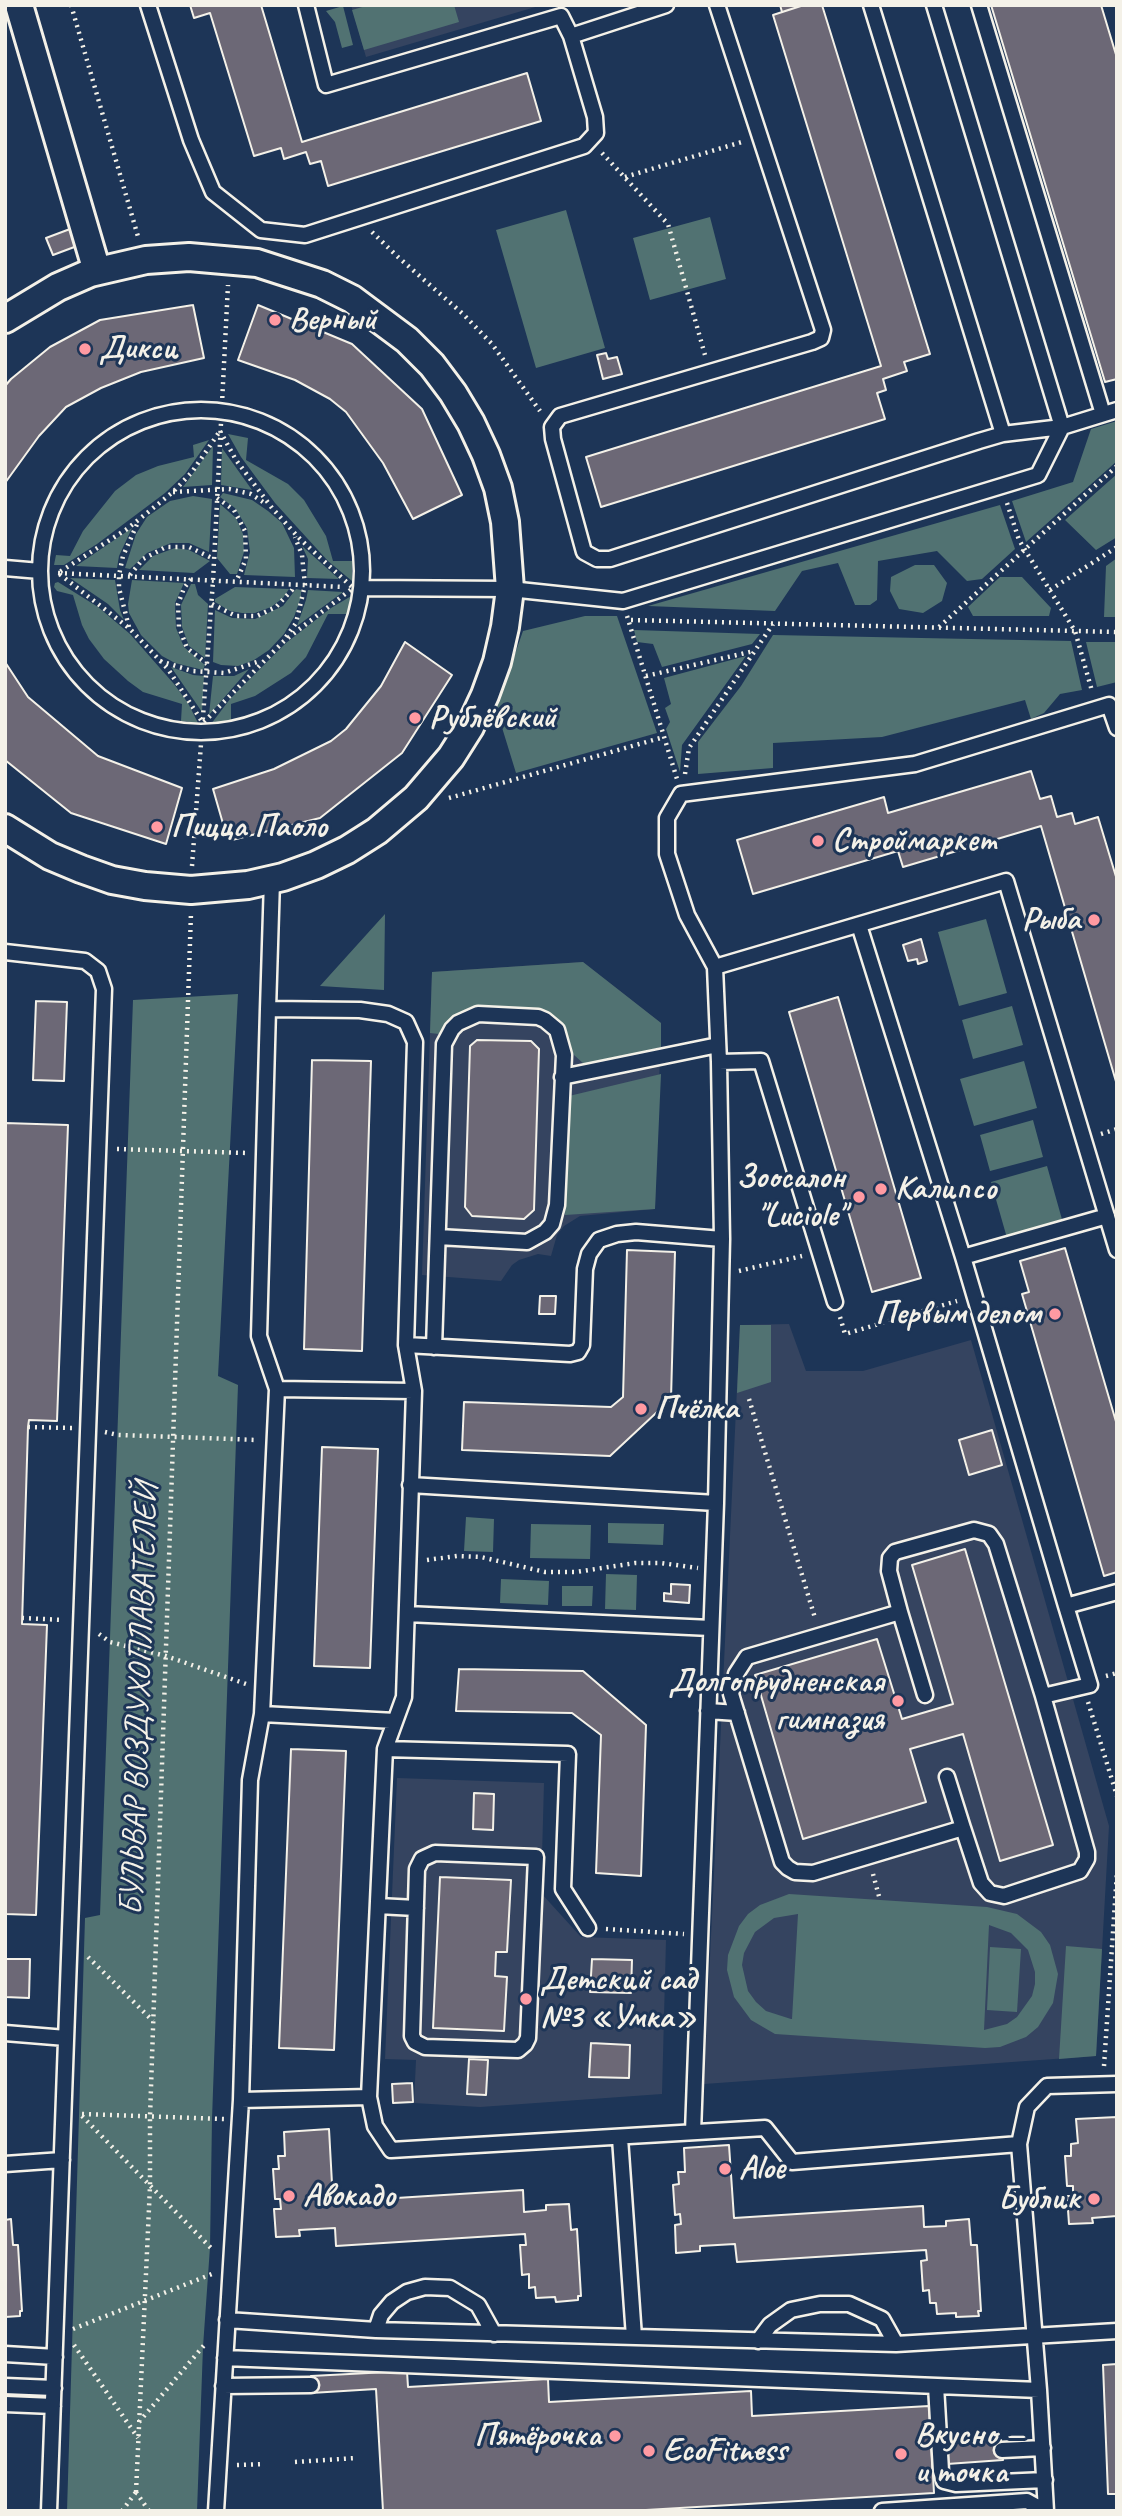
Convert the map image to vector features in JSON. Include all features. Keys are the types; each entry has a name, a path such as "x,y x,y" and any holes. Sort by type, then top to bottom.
{"street":[{"path":"19,5 97,271"},
{"path":"5,319 58,287 97,271 146,260 189,257 257,263 322,284 352,299 398,332 432,365 471,423 498,488 505,522 510,589 497,662 470,727 451,757 416,798 377,831 316,865 248,885 191,890 145,886 112,880 81,869 50,856 5,828"}],"lane":[{"path":"148,5 191,140 213,192 261,230 305,235 584,146 596,133 595,117 571,36 561,16 326,85 306,5"},
{"path":"571,36 666,5"},
{"path":"718,5 824,330 821,338 812,342 560,416 552,427 553,439 584,552 597,559 610,559 1003,434 1062,427 1110,412 979,5"},
{"path":"872,5 1003,434"},
{"path":"357,588 510,589 623,601 1038,475 1062,427 934,5"},
{"path":"220,411 264,422 286,434 324,467 339,488 351,512 362,562 356,613 348,638 335,661 300,699 278,713 234,730 153,725 108,703 72,669 59,648 42,601 40,571 46,526 68,481 83,461 101,444 133,425 168,413 220,411"},
{"path":"5,568 40,571"},
{"path":"693,2132 716,1503 722,1240 719,1062 715,967 687,915 667,853 667,818 681,794 915,764 1107,706 1117,728"},
{"path":"216,2511 241,2100 250,1780 262,1714 277,1389 259,1336 272,880"},
{"path":"715,967 1006,881 1117,1250"},
{"path":"859,925 963,1257 1090,1685 1043,1696"},
{"path":"5,952 85,961 98,971 104,989 49,2511"},
{"path":"268,1009 360,1010 388,1014 406,1021 415,1042 406,1345 414,1391 404,1697 385,1749 369,2097 375,2126 391,2150 765,2128 792,2162 1019,2144"},
{"path":"434,1347 444,1044 452,1029 467,1017 478,1014 538,1017 551,1025 561,1038 564,1055 557,1205 552,1224 545,1233 527,1242 438,1237"},
{"path":"562,1077 718,1045"},
{"path":"719,1062 761,1061 835,1303"},
{"path":"963,1257 1107,1216"},
{"path":"406,1345 570,1354 579,1352 582,1345 585,1269 589,1254 599,1240 617,1234 636,1233 722,1240"},
{"path":"277,1389 414,1391"},
{"path":"410,1485 716,1503"},
{"path":"925,1695 889,1571 890,1558 895,1552 974,1530 989,1534 996,1544 1043,1696 1087,1852 1080,1871 1004,1896 997,1896 984,1889 947,1777"},
{"path":"1066,1606 1117,1592"},
{"path":"900,1612 747,1657 736,1674 731,1694 782,1862 788,1868 804,1874 963,1828"},
{"path":"407,1614 711,1628"},
{"path":"708,1712 737,1713"},
{"path":"262,1714 395,1721"},
{"path":"385,1749 568,1755 563,1889 587,1928"},
{"path":"435,1853 536,1857 528,2038 522,2048 425,2047 415,2042 412,2030 416,1908 417,1869 422,1859 428,1855 435,1853"},
{"path":"378,1906 416,1908"},
{"path":"5,2033 66,2038"},
{"path":"882,2511 1027,2501 1045,2511 1039,2390 1019,2144 1027,2107 1047,2086 1110,2084"},
{"path":"241,2100 369,2097"},
{"path":"620,2138 634,2337"},
{"path":"5,2164 62,2160"},
{"path":"376,2330 381,2315 392,2302 407,2292 437,2287 450,2288 478,2305 494,2334"},
{"path":"758,2341 770,2325 791,2310 820,2304 849,2304 882,2319 896,2344"},
{"path":"227,2320 376,2330 896,2344 1117,2331"},
{"path":"5,2354 55,2357"},
{"path":"225,2358 1039,2390"},
{"path":"223,2386 311,2385"},
{"path":"5,2386 54,2388"},
{"path":"936,2386 941,2471 944,2481 957,2484 1045,2480"},
{"path":"5,2404 53,2406"},
{"path":"1002,2450 1043,2448"}],"path":[{"path":"71,5 146,260"},
{"path":"625,177 761,136"},
{"path":"590,139 668,225 710,372"},
{"path":"359,219 492,344 552,427"},
{"name":"БУЛЬВАР ВОЗДУХОПЛАВАТЕЛЕЙ","path":"136,2492 150,2186 153,2021 191,890 212,604 229,260"},
{"path":"58,573 140,519 173,492 192,472 220,431 236,460 272,508 288,526 357,588"},
{"path":"939,627 1117,466"},
{"path":"173,492 217,488 251,494 272,508"},
{"path":"998,488 1007,502 1019,540 1075,631 1107,706"},
{"path":"217,498 234,510 245,531 246,559 236,582"},
{"path":"129,628 119,588 119,575 123,556 140,519"},
{"path":"284,641 296,623 305,585 302,555 288,526"},
{"path":"130,576 143,559 166,547 189,547 214,559"},
{"path":"1050,590 1117,547"},
{"path":"40,571 357,588"},
{"path":"58,573 129,628 159,660 186,694 203,728 263,660 284,641 357,588"},
{"path":"191,579 178,604 179,627 187,648 208,664"},
{"path":"212,604 236,616 257,616 276,607 294,585"},
{"path":"623,601 678,785"},
{"path":"628,620 1117,632"},
{"path":"687,771 689,748 773,623"},
{"path":"646,676 754,651"},
{"path":"159,660 192,671 224,673 263,660"},
{"path":"416,798 436,802 664,737"},
{"path":"98,1149 264,1154"},
{"path":"721,1275 820,1252"},
{"path":"835,1303 845,1334 974,1297"},
{"path":"749,1399 820,1636"},
{"path":"28,1427 88,1429 118,1435 275,1440"},
{"path":"408,1563 457,1556 481,1557 545,1572 576,1572 635,1563 661,1563 713,1572"},
{"path":"22,1618 81,1621 110,1642 166,1656 263,1690"},
{"path":"868,1857 880,1900"},
{"path":"1110,2084 1117,1872"},
{"path":"587,1928 701,1935"},
{"path":"70,1940 153,2021"},
{"path":"64,2113 239,2120"},
{"path":"56,2333 230,2267 80,2114"},
{"path":"138,2422 227,2320"},
{"path":"56,2333 72,2342 138,2438"},
{"path":"295,2462 356,2458"},
{"path":"218,2466 264,2464"},
{"path":"122,2511 136,2492 149,2511"}],"shaded area":[{"path":"351,5 542,5 366,57"},
{"path":"583,962 661,1023 655,1209 580,1216 564,1226 557,1235 551,1256 538,1254 519,1260 501,1281 422,1275 432,972"},
{"name":"Долгопрудненская гимназия","path":"789,1324 806,1371 863,1371 971,1340 1109,1826 1096,2056 704,2084 740,1325"},
{"name":"Детский сад №3 «Умка»","path":"397,1778 544,1783 541,1893 581,1937 666,1940 662,2094 480,2107 414,2103 416,2060 385,2059"}],"green space":[{"path":"369,5 454,5 459,22 364,50 352,10"},
{"path":"343,6 353,45 342,48 335,22 326,11"},
{"path":"566,210 605,348 536,368 496,230"},
{"path":"710,217 726,279 650,300 633,238"},
{"path":"1117,421 1117,461 1026,542 1012,501 1073,482 1091,429"},
{"path":"228,434 248,438 246,460 288,484 304,500 326,536 333,561 352,561 352,581 328,561 275,503 241,457"},
{"path":"209,440 185,474 165,493 97,544 64,565 54,565 56,555 70,556 83,531 115,491 136,475 194,457 193,445"},
{"path":"213,446 212,485 183,487"},
{"path":"222,448 252,490 221,485"},
{"path":"1117,474 1117,537 1096,550 1065,520"},
{"path":"223,493 252,500 282,523 294,548 295,577 244,575 250,552 247,528 235,508 220,497"},
{"path":"193,496 212,499 209,552 189,543 171,543 147,553 130,569 125,568 136,534 147,517 170,501"},
{"path":"220,504 236,518 243,534 244,552 237,574 230,574 217,558"},
{"path":"1000,505 1015,549 982,579 967,581 937,551 878,561 877,600 870,605 855,605 838,563 802,571 775,611 648,606"},
{"path":"132,528 119,556 117,568 76,566"},
{"path":"302,546 339,579 307,578 308,559"},
{"path":"175,548 189,550 210,561 194,573 139,570 153,556"},
{"path":"1117,558 1117,617 1104,617 1106,566"},
{"path":"915,565 934,565 947,583 942,601 923,613 899,609 890,591 891,577"},
{"path":"1000,577 1022,577 1051,608 1049,616 973,616 968,607"},
{"path":"70,578 115,580 124,620 108,604"},
{"path":"132,580 184,583 175,603 176,628 184,647 205,665 203,670 175,663 162,656 141,635 129,613"},
{"path":"58,582 98,607 130,634 174,684 198,723 181,721 182,704 143,692 104,659 82,625 73,595 57,591 54,587"},
{"path":"191,584 195,584 198,595 208,604 205,658 189,646 182,627 181,605"},
{"path":"235,587 289,589 283,598 271,607 255,613 242,613 230,611 215,602 215,599"},
{"path":"296,589 301,590 301,597 294,617 284,634 269,650 238,666 213,662 215,610 232,618 255,619 283,606"},
{"path":"308,590 343,592 297,626 306,600"},
{"path":"353,595 350,614 328,614 306,657 291,673 255,696 231,704 231,723 211,724 230,699 286,643 331,608"},
{"path":"585,616 617,616 657,733 516,773 496,708 523,631"},
{"path":"634,630 760,634 752,644 662,667 653,644 637,642"},
{"path":"773,635 1071,641 1082,690 1060,694 1044,713 1031,719 1025,700 882,737 773,743 773,768 698,774 698,742 741,686"},
{"path":"1086,642 1117,642 1117,682 1097,687"},
{"path":"746,656 682,745 680,772 666,729 670,722 665,708 671,704 664,678"},
{"path":"171,667 204,676 202,712"},
{"path":"249,669 209,715 213,676 234,676"},
{"path":"385,914 384,990 320,986"},
{"path":"986,919 1007,993 959,1006 938,932"},
{"path":"583,962 661,1023 661,1047 590,1065 584,1064 574,1055 562,1028 539,1010 476,1006 451,1018 439,1034 430,1033 432,972"},
{"path":"238,994 218,1376 238,1385 212,2119 210,2247 197,2511 67,2511 85,1918 100,1915 133,1000"},
{"path":"1012,1006 1023,1045 973,1059 962,1020"},
{"path":"1024,1061 1037,1108 974,1126 960,1079"},
{"path":"661,1074 655,1209 565,1215 569,1096"},
{"path":"1033,1120 1043,1157 990,1171 980,1135"},
{"path":"1047,1166 1063,1223 1007,1238 991,1182"},
{"path":"740,1325 771,1325 771,1382 737,1393"},
{"path":"466,1517 494,1519 493,1552 464,1551"},
{"path":"608,1523 664,1524 663,1545 608,1543"},
{"path":"531,1524 591,1525 590,1559 530,1558"},
{"path":"606,1574 637,1575 636,1610 605,1609"},
{"path":"501,1579 549,1581 548,1605 500,1603"},
{"path":"562,1586 593,1586 592,1606 562,1606"},
{"path":"789,1894 987,1907 1017,1914 1041,1932 1050,1945 1058,1974 1053,2003 1038,2027 1026,2037 1000,2047 775,2034 751,2020 734,1997 727,1970 728,1955 739,1926 748,1914 760,1905","holes":["798,1914 792,2019 791,2019 766,2011 756,2002 748,1991 742,1965 744,1953 755,1932 774,1918","989,1925 1011,1933 1028,1950 1035,1972 1035,1984 1032,1996 1017,2017 1007,2024 984,2030"]},
{"path":"1066,1946 1102,1949 1096,2056 1059,2059"},
{"path":"990,1947 1021,1949 1017,2012 987,2010"}],"building":[{"path":"190,5 261,5 302,142 527,73 541,121 328,186 321,161 310,164 306,152 284,159 281,148 254,156 210,13 194,18"},
{"path":"780,5 804,5 782,12"},
{"path":"804,5 822,5 930,354 904,362 907,371 883,379 886,390 877,393 885,419 601,507 586,457 881,366 773,15"},
{"path":"991,5 1101,5 1117,58 1117,379 1105,382"},
{"path":"70,229 77,246 53,255 46,238"},
{"path":"193,305 204,358 141,372 101,388 66,407 39,436 5,483 5,386 11,379 50,347 100,320"},
{"path":"258,305 352,344 422,409 462,495 413,519 383,463 346,412 330,399 295,380 238,360"},
{"path":"606,353 608,359 617,357 622,374 603,379 597,355"},
{"path":"405,642 452,675 402,753 320,818 228,841 213,789 274,769 331,741 346,729 381,686"},
{"path":"5,662 28,697 98,756 182,788 166,844 71,813 5,760"},
{"path":"1031,771 1040,799 1051,796 1057,817 1072,813 1075,824 1098,817 1117,880 1117,1085 1041,826 903,867 898,851 753,894 737,840 884,797 888,813"},
{"path":"921,939 927,961 918,964 917,959 908,961 903,945"},
{"path":"838,997 921,1278 872,1292 789,1012"},
{"path":"36,1001 67,1002 64,1081 33,1080"},
{"path":"477,1040 531,1041 539,1049 534,1210 524,1219 472,1216 465,1207 470,1046"},
{"path":"312,1060 371,1061 362,1351 304,1349"},
{"path":"5,1123 68,1125 57,1421 29,1420 28,1427 22,1624 47,1625 36,1915 5,1914"},
{"path":"1065,1248 1117,1425 1117,1572 1104,1576 1022,1294 1029,1292 1020,1261"},
{"path":"627,1250 675,1252 671,1399 610,1456 462,1450 464,1402 611,1407 623,1397"},
{"path":"540,1296 556,1296 555,1314 539,1314"},
{"path":"992,1430 1002,1465 969,1475 959,1440"},
{"path":"322,1447 378,1449 370,1668 314,1666"},
{"path":"965,1549 1053,1845 1000,1861 963,1734 910,1749 926,1802 803,1839 755,1675 877,1639 902,1719 953,1704 912,1565"},
{"path":"671,1584 690,1585 689,1603 664,1601 664,1593 671,1594"},
{"path":"459,1669 583,1671 646,1725 641,1876 596,1873 601,1735 572,1713 456,1711"},
{"path":"291,1749 346,1751 334,2050 279,2048"},
{"path":"474,1793 494,1794 493,1830 473,1829"},
{"path":"440,1877 511,1880 507,1952 496,1952 495,1976 507,1977 504,2031 433,2028"},
{"path":"5,1959 30,1959 29,1998 5,1997"},
{"path":"592,1959 632,1960 631,1993 590,1992"},
{"path":"591,2043 630,2045 629,2078 589,2077"},
{"path":"469,2059 488,2060 486,2095 467,2094"},
{"path":"412,2083 413,2102 393,2103 392,2084"},
{"path":"1117,2117 1117,2216 1092,2218 1093,2223 1069,2224 1067,2196 1073,2196 1073,2186 1067,2186 1065,2156 1071,2156 1071,2144 1078,2143 1076,2119"},
{"path":"329,2129 333,2202 523,2190 524,2212 546,2210 546,2205 569,2204 571,2230 577,2229 581,2296 578,2296 578,2300 556,2302 555,2297 536,2298 535,2287 529,2288 529,2274 522,2275 520,2245 526,2245 525,2234 336,2246 335,2228 299,2230 300,2236 276,2237 274,2209 281,2209 280,2199 275,2199 273,2169 279,2169 278,2156 285,2156 284,2132"},
{"path":"729,2145 734,2218 923,2206 924,2227 946,2226 946,2221 969,2219 971,2245 977,2245 981,2311 978,2311 979,2316 937,2314 936,2303 930,2303 929,2290 923,2291 921,2261 927,2260 926,2250 737,2262 735,2244 700,2246 700,2251 676,2253 675,2225 681,2224 680,2214 675,2215 673,2185 679,2184 678,2172 685,2172 684,2148"},
{"path":"11,2219 13,2245 18,2245 22,2311 20,2316 5,2317 5,2220"},
{"path":"1117,2364 1117,2494 1108,2494 1103,2365"},
{"path":"407,2371 408,2387 548,2379 549,2402 751,2391 752,2416 929,2406 934,2493 629,2511 383,2511 376,2389 311,2393 311,2376"},
{"path":"1001,2440 1003,2460 947,2464 945,2443"}],"place":[{"name":"Верный","path":"275,320"},
{"name":"Дикси","path":"85,349"},
{"name":"Рублёвский","path":"415,718"},
{"name":"Пицца Паоло","path":"157,827"},
{"name":"Строймаркет","path":"818,841"},
{"name":"Рыба","path":"1094,920"},
{"name":"Калипсо","path":"881,1189"},
{"name":"Зоосалон \"Luciole\"","path":"859,1197"},
{"name":"Первым делом","path":"1055,1314"},
{"name":"Пчёлка","path":"641,1409"},
{"name":"Долгопрудненская гимназия","path":"898,1701"},
{"name":"Детский сад №3 «Умка»","path":"526,1999"},
{"name":"Aloe","path":"725,2169"},
{"name":"Авокадо","path":"289,2196"},
{"name":"Бублик","path":"1094,2199"},
{"name":"Пятёрочка","path":"615,2436"},
{"name":"EcoFitness","path":"649,2451"},
{"name":"Вкусно — и точка","path":"901,2454"}]}
